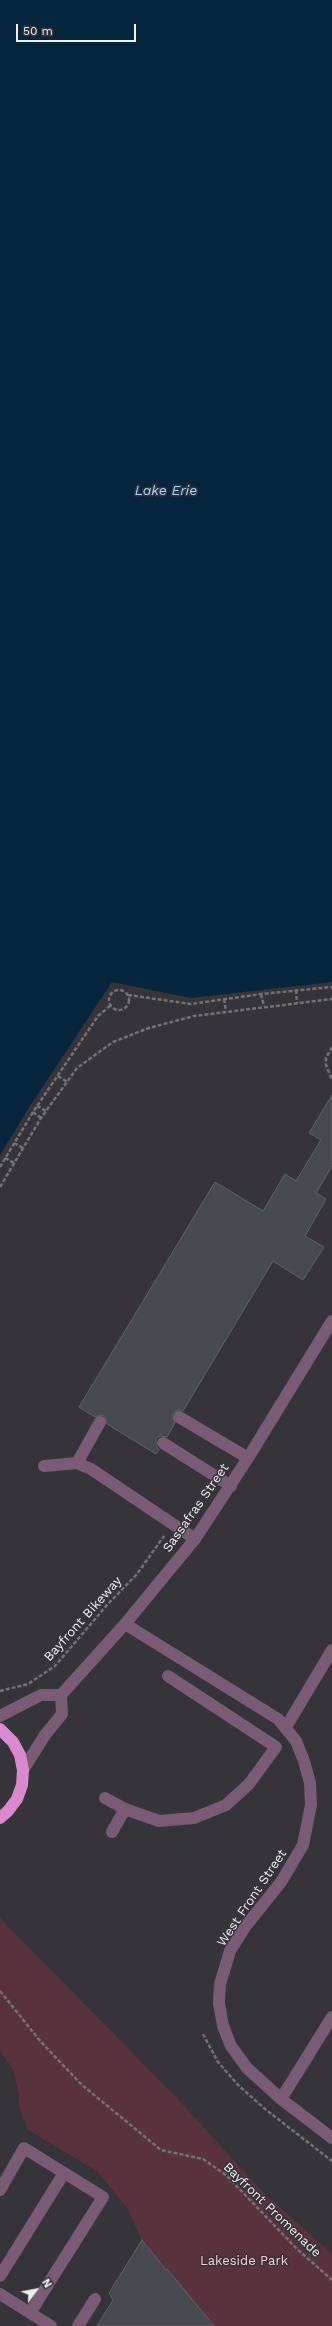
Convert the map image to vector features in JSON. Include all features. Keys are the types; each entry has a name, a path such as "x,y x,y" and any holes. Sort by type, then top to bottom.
{"highway":[{"path":"0,1729 13,1742 20,1755 23,1770 22,1785 17,1799 8,1811 0,1818"}],"street":[{"name":"Sassafras Street","path":"61,1695 125,1624 195,1539 231,1486 332,1321"},
{"path":"179,1417 248,1458"},
{"path":"77,1463 100,1422"},
{"path":"163,1443 231,1486"},
{"path":"44,1466 77,1463 91,1469 195,1539"},
{"name":"West Front Street","path":"125,1624 268,1711 286,1727 296,1741 304,1761 310,1783 311,1805 304,1845 292,1866 245,1928 230,1952 220,1984 219,2003 223,2026 231,2046 247,2068 281,2099 332,2138"},
{"path":"286,1727 332,1650"},
{"path":"105,1798 125,1809 159,1821 194,1818 226,1805 249,1784 276,1747 168,1676"},
{"path":"0,1716 41,1695 61,1695 62,1714 45,1735 23,1770"},
{"path":"112,1832 125,1809"},
{"path":"281,2099 299,2073 303,2062 332,2017"},
{"path":"0,2190 24,2148 103,2197 30,2313"},
{"path":"0,2276 64,2173"},
{"path":"0,2294 51,2326"},
{"path":"78,2326 96,2299"}],"path":[{"path":"128,995 128,1003 122,1009 114,1008 111,1005 109,1000 112,992 121,990 128,995 186,1004 219,1002 224,999 261,994 332,987"},
{"path":"296,990 297,1003"},
{"path":"261,994 264,1006"},
{"path":"224,999 226,1011"},
{"path":"0,1186 46,1111 66,1082 77,1068 113,1042 174,1020 226,1011 332,999"},
{"path":"0,1167 33,1112 98,1016 111,1005"},
{"path":"332,1047 326,1058 326,1065 332,1080"},
{"path":"58,1076 66,1082"},
{"path":"38,1106 46,1111"},
{"path":"33,1112 42,1118"},
{"path":"14,1143 23,1148"},
{"path":"5,1158 14,1163"},
{"name":"Bayfront Bikeway","path":"0,1691 28,1684 55,1666 107,1605 137,1574 164,1536"},
{"name":"Bayfront Promenade","path":"0,1991 46,2047 82,2085 161,2150 203,2159 226,2175 296,2248 332,2280"}],"green space":[{"name":"Lakeside Park","path":"0,1918 176,2097 261,2190 332,2254 332,2326 214,2326 142,2241 127,2208 98,2172 28,2130 19,2108 19,2095 13,2069 0,2051"}],"water":[{"name":"Lake Erie","path":"0,0 332,0 332,982 191,998 112,982 28,1109 0,1155"}],"building":[{"path":"332,1095 332,1166 316,1193 326,1199 305,1236 324,1247 303,1280 273,1261 183,1411 179,1410 173,1413 172,1417 175,1423 167,1437 160,1436 156,1439 156,1446 159,1450 156,1454 107,1424 104,1416 100,1415 95,1417 79,1407 215,1182 263,1211 285,1174 296,1181 321,1140 309,1133"},
{"path":"142,2240 214,2326 97,2326 113,2300 109,2293"}]}
